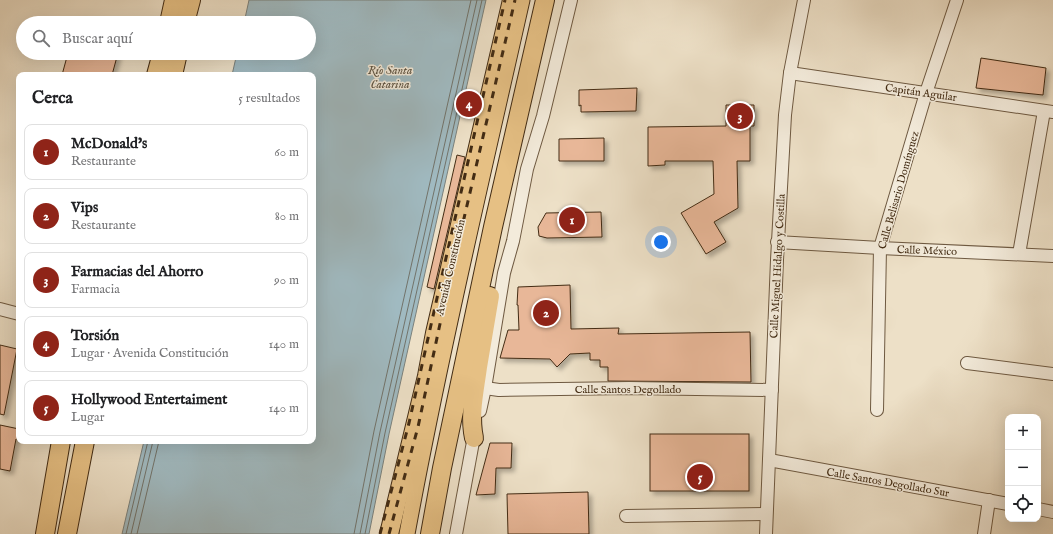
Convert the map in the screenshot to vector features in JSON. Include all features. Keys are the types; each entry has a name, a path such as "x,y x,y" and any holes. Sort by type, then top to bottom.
{"highway":[{"path":"171,16 174,0"},
{"path":"187,16 191,0"},
{"name":"Avenida Constitución","path":"389,534 427,376 435,333 512,0"},
{"path":"430,534 442,468 493,227 545,0"},
{"path":"157,72 160,60"},
{"path":"174,72 176,60"},
{"path":"474,438 472,411 496,255 497,240 493,227"},
{"path":"45,534 60,444"},
{"path":"67,534 84,444"}],"main road":[{"name":"Avenida Constitución","path":"407,534 461,268 522,0"}],"street":[{"path":"456,534 485,388 504,273 513,241 527,169 543,116 571,0"},
{"name":"Calle Miguel Hidalgo y Costilla","path":"766,534 778,242 785,115 790,73 804,0"},
{"name":"Calle Belisario Domínguez","path":"877,410 880,248 926,93 957,0"},
{"name":"Capitán Aguilar","path":"790,73 1049,111"},
{"path":"1019,254 1049,111"},
{"name":"Calle México","path":"778,242 1053,256"},
{"path":"0,309 16,313"},
{"path":"967,363 1053,374"},
{"name":"Calle Santos Degollado","path":"485,388 498,390 629,388 772,390"},
{"name":"Calle Santos Degollado Sur","path":"769,460 1005,503"},
{"path":"984,534 989,500"},
{"path":"1041,510 1053,512"},
{"path":"626,516 766,514"}],"water":[{"name":"Río Santa Catarina","path":"249,0 486,0 389,434 369,534 122,534 143,444 316,444 316,72 233,72 235,60 316,60 316,16 246,16"}],"building":[{"path":"981,58 1046,68 1043,95 976,88"},
{"path":"66,60 116,60 113,72 63,72"},
{"path":"637,88 636,111 581,112 581,105 579,106 579,90"},
{"path":"726,105 754,105 754,126 750,126 750,161 737,161 738,208 714,222 726,242 706,254 681,213 714,194 713,161 665,161 665,165 648,166 648,127 726,126"},
{"path":"604,138 604,161 559,161 559,139"},
{"path":"457,155 465,157 434,289 427,287"},
{"path":"601,212 602,237 547,238 539,236 538,227 546,213"},
{"path":"570,285 571,329 619,328 618,334 750,332 751,382 608,381 608,367 600,367 600,360 590,360 590,353 570,354 557,367 550,359 500,358 508,330 519,330 517,305 518,287"},
{"path":"0,345 16,349 16,354 4,415 0,414"},
{"path":"0,425 16,428 16,439 10,471 0,469"},
{"path":"650,434 749,434 749,491 650,491"},
{"path":"490,443 512,443 511,468 496,468 495,494 476,495"},
{"path":"588,492 589,534 508,534 507,494"}],"railway":[{"path":"380,534 409,423 505,0"},
{"path":"389,534 418,427 447,291 515,0"}],"place":[{"name":"Torsión","path":"469,104"},
{"name":"Farmacias del Ahorro","path":"740,116"},
{"name":"McDonald's","path":"572,220"},
{"name":"Vips","path":"546,313"},
{"name":"Hollywood Entertaiment","path":"700,477"}]}
